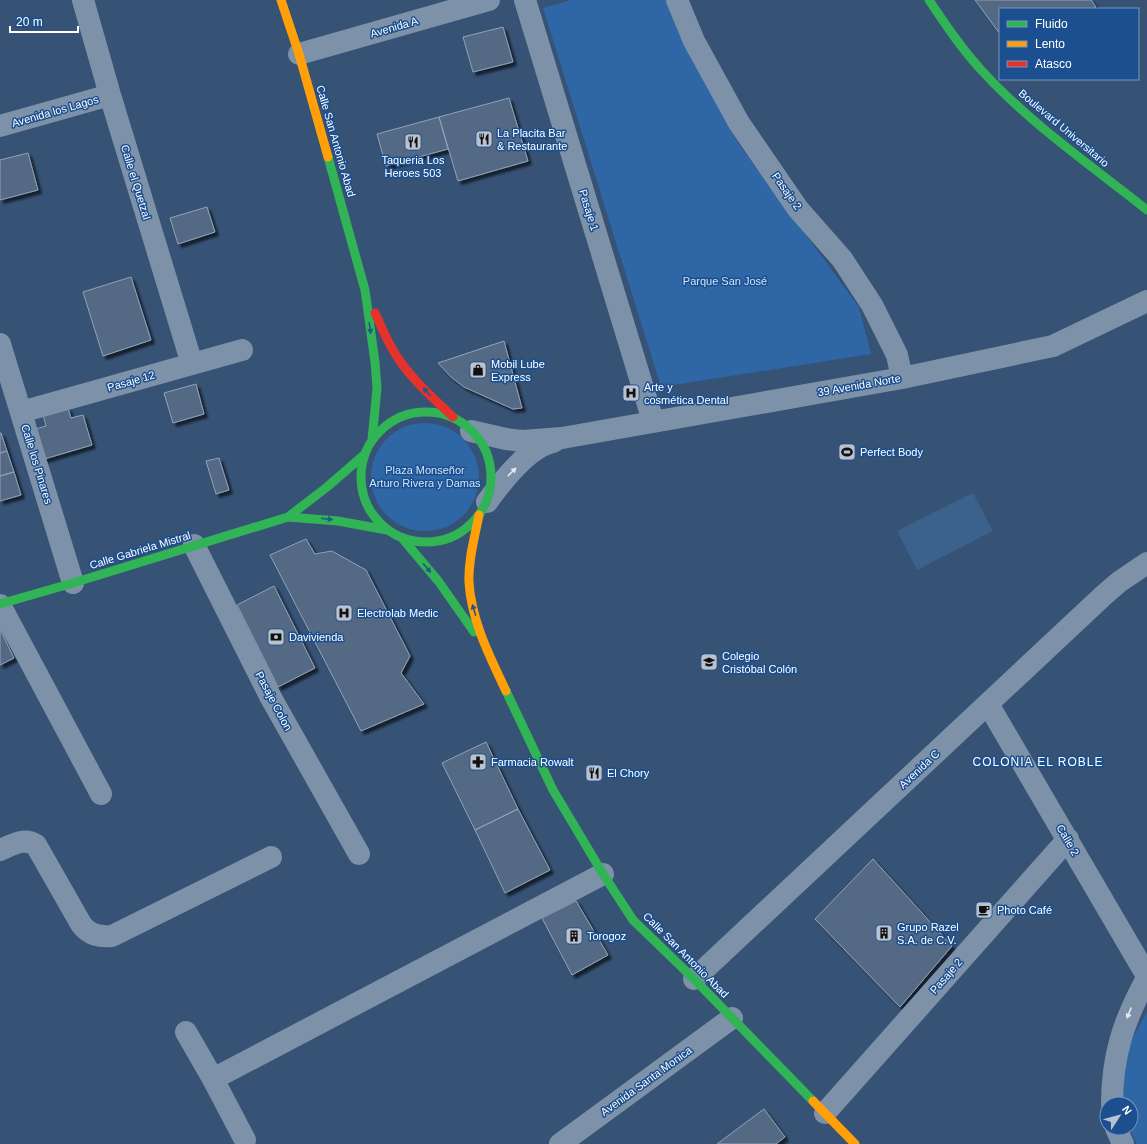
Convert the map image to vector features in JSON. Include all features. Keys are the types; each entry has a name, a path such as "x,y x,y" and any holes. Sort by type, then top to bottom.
{"main road":[{"name":"Calle San Antonio Abad","path":"281,0 299,54 365,290 377,388 372,440"},
{"name":"Boulevard Universitario","path":"928,0 950,32 984,72 1022,110 1067,148 1147,210"},
{"name":"Calle San Antonio Abad","path":"365,290 389,345 399,360 427,393 463,425"},
{"path":"417,412 445,415 463,425 484,447 490,466 491,482 483,508 469,526 461,532 442,541 427,543 417,542 402,538 387,530 375,518 364,499 360,477 364,455 372,440 378,432 396,418 417,412"},
{"name":"Calle Gabriela Mistral","path":"288,517 327,487 364,455"},
{"name":"Calle San Antonio Abad","path":"483,508 472,550 469,581 472,603 485,647 552,790 602,874 633,920 694,979 855,1144"},
{"name":"Calle Gabriela Mistral","path":"0,605 288,517 354,523 387,530"},
{"name":"Calle San Antonio Abad","path":"402,538 439,582 485,647"}],"street":[{"name":"Calle el Quetzal","path":"83,0 110,95 192,364"},
{"name":"Avenida A","path":"299,54 489,0"},
{"name":"Pasaje 1","path":"525,0 653,421"},
{"name":"Pasaje 2","path":"677,0 694,41 739,123 798,209 842,259 872,305 897,355 902,378"},
{"name":"Avenida los Lagos","path":"0,126 110,95"},
{"name":"39 Avenida Norte","path":"463,425 506,439 522,441 562,438 902,378 1053,346 1147,301"},
{"name":"Calle los Pinares","path":"0,344 73,583"},
{"name":"Pasaje 12","path":"21,412 242,350"},
{"name":"39 Avenida Norte","path":"483,508 504,480 523,460 539,447 562,438"},
{"name":"Pasaje Colon","path":"194,545 270,696 359,854"},
{"name":"Avenida C","path":"694,979 1114,586 1147,563"},
{"path":"0,605 101,794"},
{"name":"Calle 2","path":"988,704 1147,977"},
{"name":"Pasaje 2","path":"825,1113 1068,839"},
{"path":"0,850 26,841 36,845 81,924 90,933 104,937 112,936 271,857"},
{"path":"213,1079 602,874"},
{"path":"1112,1096 1115,1061 1123,1029 1132,1005 1147,977"},
{"name":"Avenida Santa Monica","path":"560,1144 732,1018"},
{"path":"186,1032 213,1079 244,1140"}],"green space":[{"name":"Parque San José","path":"571,0 667,0 682,40 738,143 859,307 871,354 661,387 543,8"},
{"name":"Plaza Monseñor Arturo Rivera y Damas","path":"425,423 446,427 463,439 475,456 479,477 475,498 463,515 446,527 425,531 404,527 387,515 375,498 371,477 375,456 387,439 404,427"},
{"path":"1147,1012 1147,1144 1137,1144 1133,1136 1139,1136 1139,1096 1121,1096 1123,1066 1131,1041"}],"shaded area":[{"path":"973,493 993,531 917,570 897,531"}],"building":[{"path":"975,0 1091,0 1096,7 999,8 999,33"},
{"path":"503,27 513,62 473,72 463,37"},
{"name":"La Placita Bar & Restaurante","path":"509,98 528,161 458,181 439,117"},
{"name":"Taqueria Los Heroes 503","path":"439,117 448,149 386,166 377,134"},
{"path":"28,153 38,190 0,200 0,160"},
{"path":"207,207 215,232 178,244 170,218"},
{"path":"131,277 151,340 103,356 83,292"},
{"name":"Mobil Lube Express","path":"504,341 522,408 513,409 464,387 451,377 438,363"},
{"path":"196,384 204,414 173,423 164,393"},
{"path":"68,408 71,418 83,415 92,445 41,460 32,430 46,426 43,415"},
{"path":"0,433 7,451 0,453"},
{"path":"7,451 14,472 0,476 0,453"},
{"path":"219,458 229,490 216,494 206,461"},
{"path":"14,472 21,495 0,501 0,476"},
{"name":"Electrolab Medic","path":"306,539 315,554 332,551 366,570 410,656 401,673 424,704 361,731 270,555"},
{"name":"Davivienda","path":"274,586 315,668 278,687 237,605"},
{"path":"0,629 14,658 0,665"},
{"path":"486,742 518,809 475,830 442,763"},
{"path":"518,809 550,870 505,893 475,830"},
{"name":"Grupo Razel S.A. de C.V.","path":"873,859 952,946 900,1007 815,919"},
{"name":"Torogoz","path":"576,901 608,955 572,975 542,918"},
{"path":"764,1109 785,1137 776,1144 717,1144"}],"traffic: fast":[{"path":"929,0 969,56 1003,92 1042,128 1147,210"},
{"path":"328,157 365,290 377,388 372,440"},
{"path":"432,412 445,414 457,419 472,431 484,446 489,458 491,477 489,496 484,508 472,523 457,535 445,540 420,542 407,540 395,535 380,523 368,508 363,496 361,471 363,458 368,446 380,431 395,419 407,414 432,412"},
{"path":"0,604 288,517 327,487 364,455"},
{"path":"288,517 338,521 387,530"},
{"path":"402,538 439,582 474,632"},
{"path":"506,691 553,790 603,874 633,920 694,979 813,1101"}],"traffic: slow":[{"path":"281,0 299,54 328,157"},
{"path":"479,515 472,548 469,574 473,610 482,638 506,691"},
{"path":"813,1101 855,1144"}],"traffic: jam":[{"path":"375,313 390,345 402,364 423,388 453,417"}],"place":[{"name":"La Placita Bar & Restaurante","path":"484,139"},
{"name":"Taqueria Los Heroes 503","path":"413,142"},
{"name":"Mobil Lube Express","path":"478,370"},
{"name":"Arte y cosmética Dental","path":"631,393"},
{"name":"Perfect Body","path":"847,452"},
{"name":"Electrolab Medic","path":"344,613"},
{"name":"Davivienda","path":"276,637"},
{"name":"Colegio Cristóbal Colón","path":"709,662"},
{"name":"Farmacia Rowalt","path":"478,762"},
{"name":"El Chory","path":"594,773"},
{"name":"Photo Café","path":"984,910"},
{"name":"Grupo Razel S.A. de C.V.","path":"884,933"},
{"name":"Torogoz","path":"574,936"}],"district":[{"name":"COLONIA EL ROBLE","path":"1038,762"}]}
